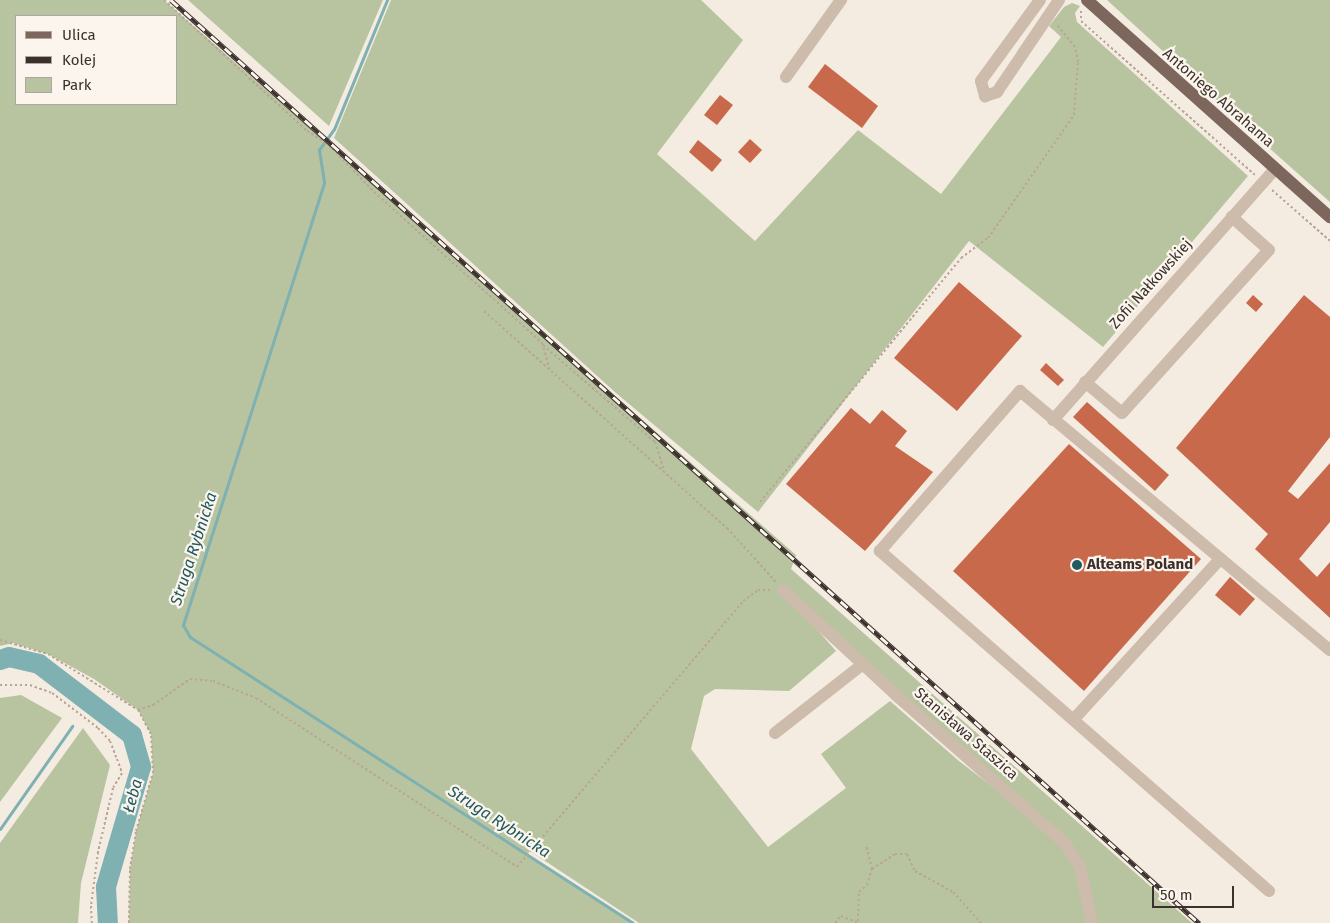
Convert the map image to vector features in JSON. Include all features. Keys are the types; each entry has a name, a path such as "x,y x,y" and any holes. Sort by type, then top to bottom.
{"main road":[{"name":"Antoniego Abrahama","path":"1087,0 1330,217"}],"street":[{"path":"786,77 841,0"},
{"path":"1040,0 981,81 985,96 997,92 1051,16 1059,0"},
{"name":"Zofii Nałkowskiej","path":"1053,420 1275,169"},
{"path":"1085,382 1122,413 1269,250 1232,217"},
{"path":"1269,891 880,551 1020,391 1330,650"},
{"path":"1074,719 1220,559"},
{"name":"Stanisława Staszica","path":"783,590 863,664 1064,842 1080,867 1092,923"},
{"path":"775,733 863,664"}],"path":[{"path":"164,0 307,131 328,144 374,192 542,344 655,442 664,473"},
{"path":"1087,0 1080,11 1082,21 1330,241"},
{"path":"760,502 961,258 988,238 1074,115 1078,62 1075,47 1051,16"},
{"path":"484,311 727,528 783,590"},
{"path":"542,344 550,370"},
{"path":"138,710 153,705 190,679 213,681 256,698 516,867 743,601 758,590 783,590"},
{"path":"0,640 48,654 138,710 151,734 153,773 136,832 130,869 129,923"},
{"path":"0,685 30,685 52,693 98,728 110,741 117,759 122,773 113,788 108,817 98,852 91,906 92,923"},
{"path":"835,923 841,916 859,922 859,892 867,885 872,869 866,845"},
{"path":"872,869 894,854 907,854 915,871 953,892 981,923"}],"green space":[{"path":"0,0 164,0 796,555 791,569 1192,923 639,923 530,851 527,855 633,923 129,923 130,869 136,831 153,773 151,734 138,710 94,679 48,654 13,643 0,646","holes":["787,595 1055,835 959,761 890,701 821,754 846,788 768,847 691,749 704,696 715,689 789,691 836,651"]},
{"path":"188,0 383,0 329,126"},
{"path":"391,0 701,0 743,40 657,154 755,241 858,130 941,194 1061,37 1049,26 1064,7 1072,3 1080,6 1075,13 1077,22 1248,176 1103,347 969,241 758,512 616,393 334,138"},
{"path":"1107,0 1330,0 1330,202 1259,139"},
{"path":"21,695 62,718 0,802 0,698"},
{"path":"83,728 110,765 81,883 78,923 0,923 0,843"}],"building":[{"path":"825,64 878,106 862,128 808,87"},
{"path":"720,95 733,105 717,125 704,115"},
{"path":"750,139 762,150 750,163 738,152"},
{"path":"698,140 722,160 712,172 689,152"},
{"path":"959,282 1022,336 957,411 894,358"},
{"path":"1253,295 1263,304 1256,312 1246,303"},
{"path":"1304,295 1330,317 1330,437 1288,491 1298,499 1330,463 1330,522 1299,559 1317,577 1330,562 1330,618 1255,549 1268,534 1176,448"},
{"path":"1046,363 1064,380 1058,386 1040,370"},
{"path":"1087,402 1169,475 1155,491 1073,417"},
{"path":"851,408 870,424 882,410 907,431 895,446 933,472 865,551 786,484"},
{"name":"Alteams Poland","path":"1069,444 1201,559 1084,691 953,571"},
{"path":"1230,577 1255,599 1240,616 1215,595"}],"waterway":[{"name":"Struga Rybnicka","path":"387,0 334,129 319,150 324,183 183,625 190,637 633,923"},
{"name":"Łeba","path":"0,660 9,657 39,664 132,735 141,767 106,887 108,923"},
{"path":"0,829 72,726"}],"railway":[{"path":"171,0 1199,923"}],"place":[{"name":"Alteams Poland","path":"1077,565"}]}
